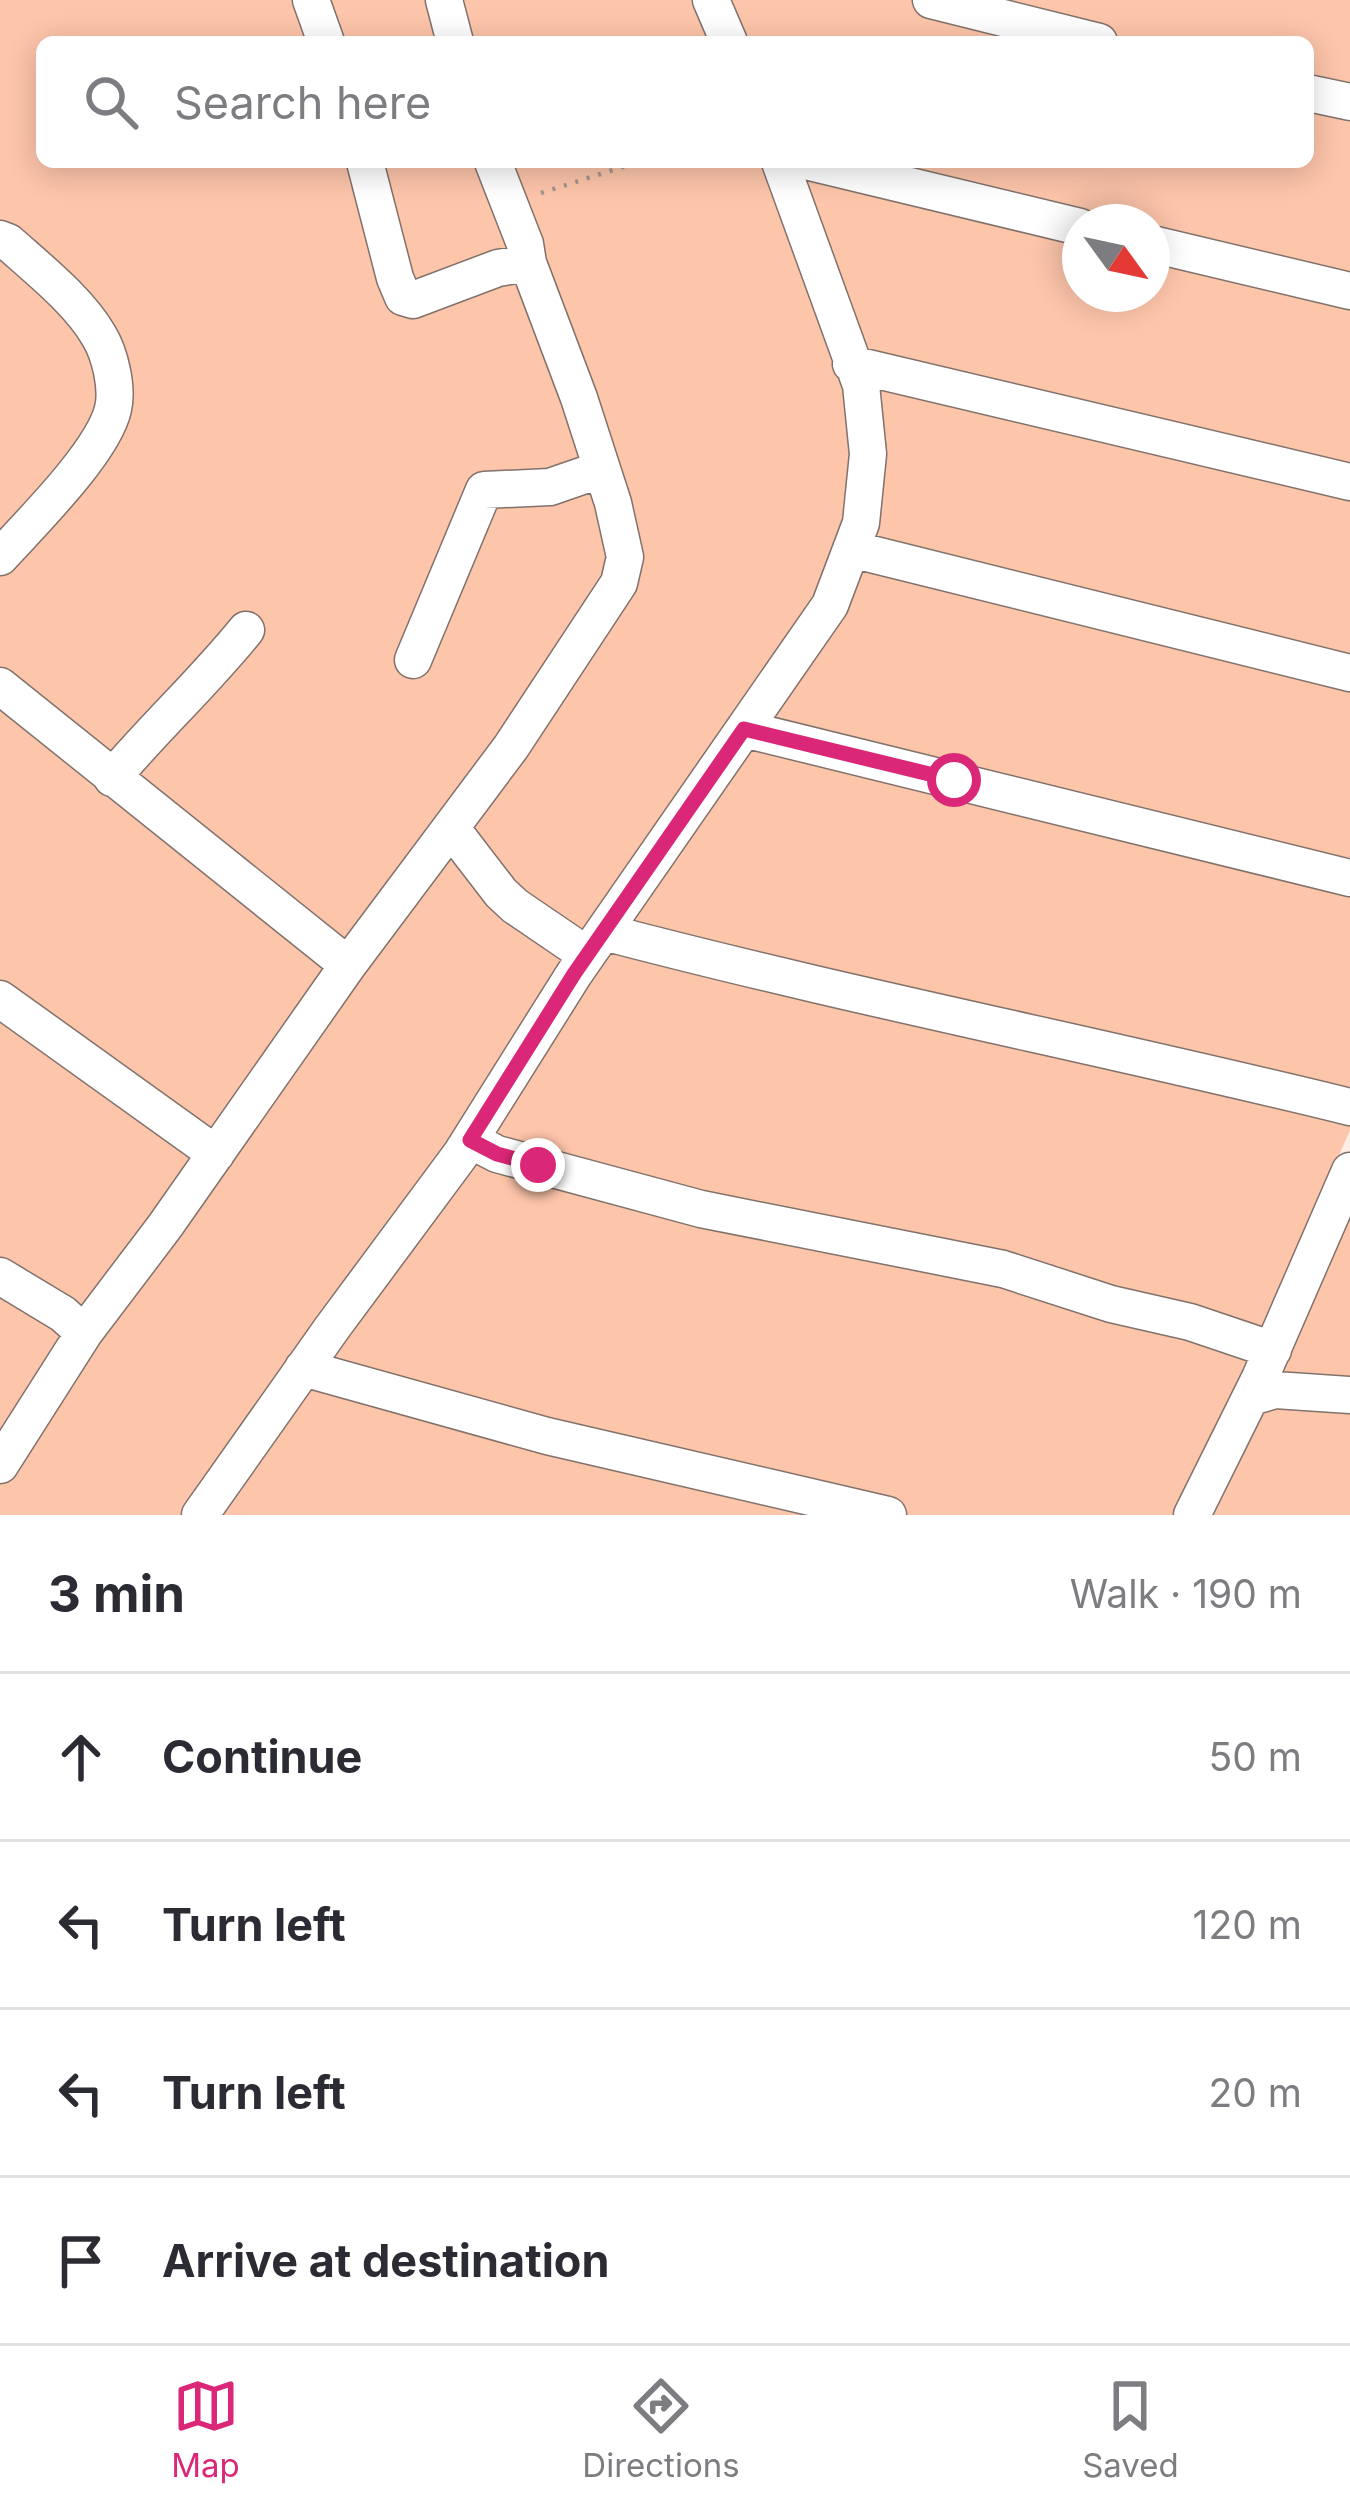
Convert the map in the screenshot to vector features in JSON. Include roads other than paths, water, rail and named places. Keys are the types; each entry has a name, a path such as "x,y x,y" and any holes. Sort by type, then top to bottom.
{"street":[{"path":"311,0 324,36"},
{"path":"443,0 453,36"},
{"path":"711,0 726,36"},
{"path":"931,0 1075,36"},
{"path":"1314,94 1350,102"},
{"path":"366,168 403,297 413,300 497,268 528,263"},
{"path":"0,1465 84,1333 524,729 619,583 625,557 613,503 496,168"},
{"path":"200,1515 470,1140 596,943 830,605 861,523 868,454 861,386 793,168"},
{"path":"814,168 1062,223"},
{"path":"0,239 61,289 100,337 113,376 114,408 95,446 0,557"},
{"path":"1170,248 1350,291"},
{"path":"851,364 1350,482"},
{"path":"413,660 484,490 550,487 602,469"},
{"path":"851,549 1350,673"},
{"path":"112,778 246,630"},
{"path":"0,686 348,965"},
{"path":"744,729 1350,878"},
{"path":"451,828 515,906 596,943 1350,1107"},
{"path":"0,1000 216,1154"},
{"path":"470,1140 497,1154 701,1209 1003,1269 1273,1350"},
{"path":"1192,1515 1338,1230 1350,1171"},
{"path":"0,1276 63,1314 84,1333"},
{"path":"303,1368 547,1436 888,1515"},
{"path":"1251,1397 1275,1390 1350,1395"}]}
